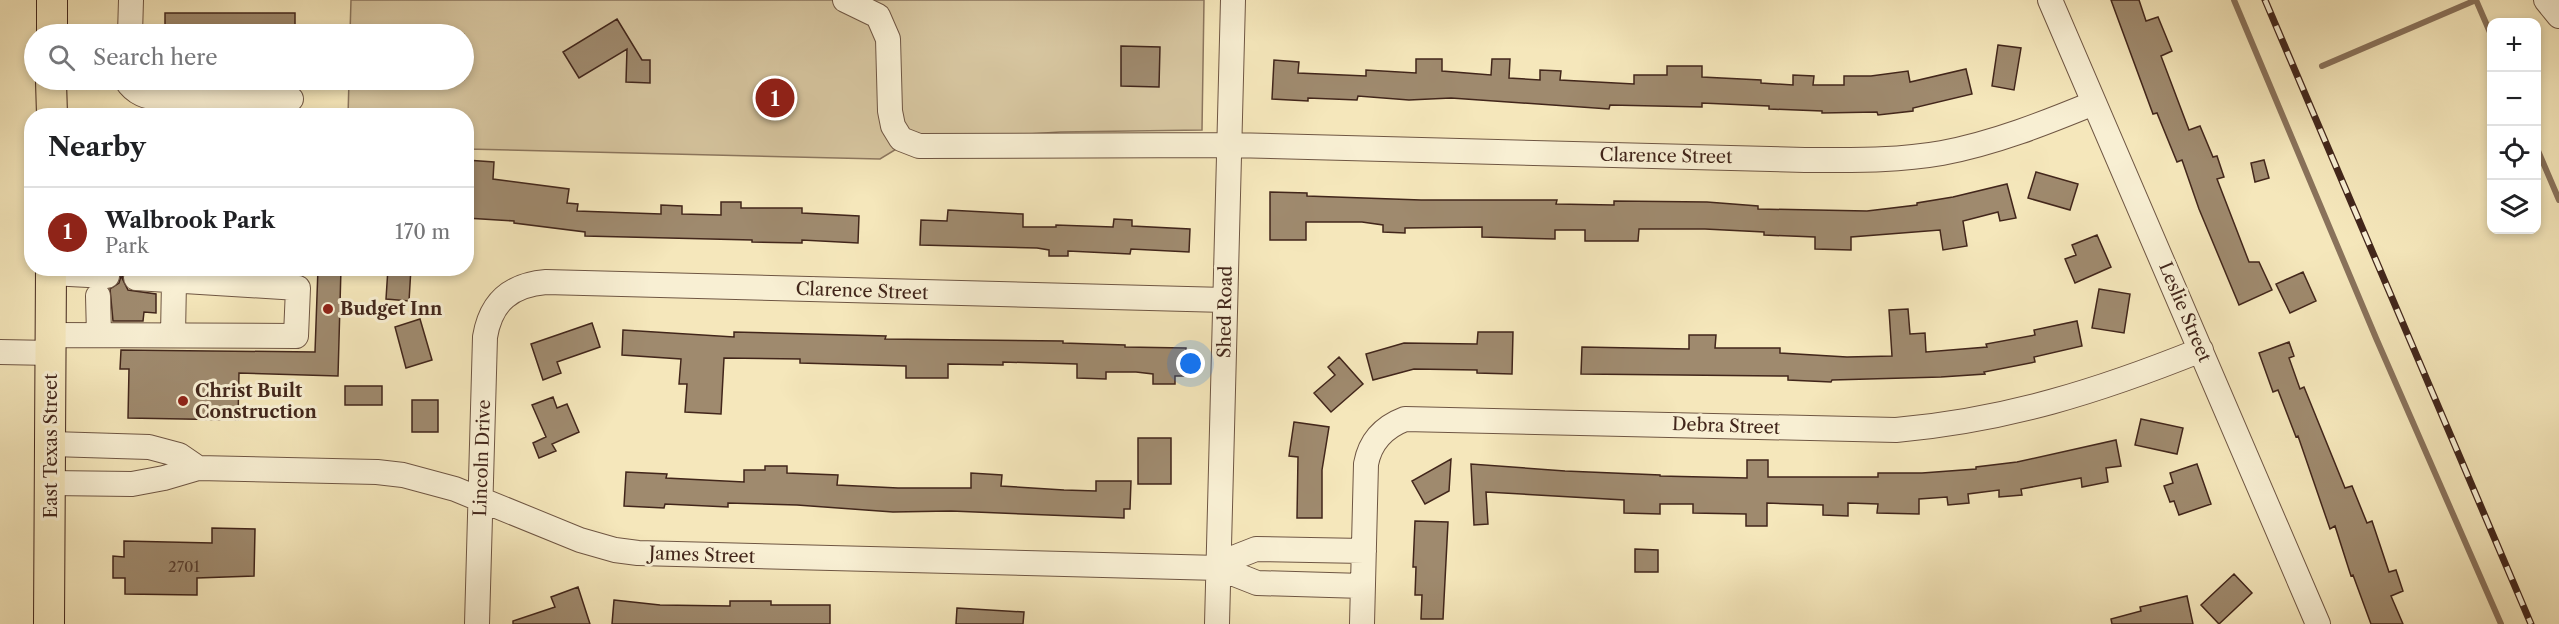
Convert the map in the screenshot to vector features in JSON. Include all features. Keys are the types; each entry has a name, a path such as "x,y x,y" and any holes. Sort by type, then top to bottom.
{"main road":[{"path":"52,0 52,24"},
{"path":"51,90 52,108"},
{"name":"East Texas Street","path":"49,624 52,444 51,276"}],"street":[{"path":"130,24 131,0"},
{"name":"Clarence Street","path":"845,0 878,16 888,39 890,111 893,126 901,139 919,146 1228,145 1805,160 1875,159 1930,154 1967,147 2030,129 2094,103"},
{"name":"Shed Road","path":"1217,624 1233,0"},
{"name":"Leslie Street","path":"2050,0 2318,624"},
{"path":"2546,0 2559,16"},
{"path":"132,90 149,97 163,99 291,99"},
{"path":"68,276 102,286 99,335"},
{"path":"0,352 99,335 296,336 298,288 136,278"},
{"path":"173,335 174,281"},
{"name":"Clarence Street","path":"504,297 522,286 546,282 1225,300"},
{"name":"Lincoln Drive","path":"477,624 485,337 490,317 504,297"},
{"name":"Debra Street","path":"1363,568 1368,452 1387,429 1405,419 1896,430 1972,421 2045,405 2135,377 2201,350"},
{"name":"James Street","path":"52,444 149,447 179,455 198,468"},
{"name":"James Street","path":"50,483 132,484 198,468 377,472 430,481 580,540 615,550 638,553 1218,568 1257,583 1363,568"},
{"path":"1218,568 1233,558 1256,549 1363,568 1362,624"}],"shaded area":[{"path":"351,0 1204,0 1202,130 1060,132 936,140 916,137 880,159 474,149 474,108 348,108 349,90 474,90 474,24 350,24"}],"building":[{"path":"2111,0 2139,0 2146,21 2158,17 2172,51 2161,56 2189,130 2200,126 2213,157 2217,156 2224,177 2217,179 2249,262 2259,262 2272,290 2239,305 2199,209 2182,160 2177,162 2157,113 2153,114"},
{"path":"165,13 295,13 295,24 165,24"},
{"path":"617,19 642,60 650,60 650,83 626,82 627,49 579,78 563,52"},
{"path":"1998,45 2021,48 2014,90 1992,86"},
{"path":"1121,46 1160,47 1159,87 1121,86"},
{"path":"1416,59 1442,59 1442,71 1491,75 1492,59 1510,59 1509,78 1540,80 1540,70 1561,71 1560,80 1634,84 1634,75 1667,75 1667,66 1702,66 1702,77 1761,80 1761,83 1793,85 1793,75 1814,76 1813,85 1844,85 1844,76 1871,76 1908,71 1910,82 1966,69 1972,94 1913,108 1913,111 1878,115 1877,112 1822,113 1822,111 1769,109 1769,106 1702,103 1702,107 1610,105 1609,109 1451,98 1409,100 1358,96 1357,100 1272,99 1274,60 1299,62 1298,73 1366,76 1366,70 1416,73"},
{"path":"2264,160 2269,178 2255,182 2251,163"},
{"path":"474,161 494,162 493,179 569,189 567,203 578,204 577,211 661,214 661,205 682,206 682,214 721,215 721,202 741,202 741,208 802,208 802,213 859,216 858,243 585,236 585,232 514,223 514,221 474,218"},
{"path":"2036,172 2078,184 2070,210 2028,198"},
{"path":"2007,184 2016,218 2000,221 1998,212 1963,221 1967,246 1943,250 1940,230 1851,237 1851,250 1815,249 1815,237 1764,235 1764,232 1639,229 1638,241 1585,241 1585,230 1555,230 1555,239 1482,237 1482,227 1405,228 1405,233 1383,232 1383,225 1362,222 1306,222 1306,240 1270,240 1270,192 1307,193 1307,196 1421,200 1557,200 1556,204 1614,205 1614,201 1707,202 1758,206 1758,209 1867,211 1917,205 1917,203"},
{"path":"948,210 1023,214 1023,227 1056,227 1056,225 1113,227 1114,219 1132,220 1132,226 1190,229 1189,252 1131,249 1130,254 1068,251 1068,256 1049,256 1049,250 1037,248 920,245 921,220 947,221"},
{"path":"2097,235 2111,267 2075,283 2065,259 2076,255 2072,245"},
{"path":"2303,272 2316,301 2290,313 2276,284"},
{"path":"123,276 128,290 156,294 156,313 144,312 143,321 113,321 110,289 119,283"},
{"path":"318,276 341,276 338,376 239,373 238,420 128,418 129,369 120,369 121,350 315,352"},
{"path":"387,276 411,276 409,301 386,299"},
{"path":"2099,289 2130,294 2124,333 2092,328"},
{"path":"1908,309 1910,334 1925,333 1926,352 1987,347 1986,344 2035,335 2034,330 2077,321 2082,346 2034,357 2035,362 1984,372 1985,374 1941,377 1832,380 1831,382 1788,380 1788,376 1581,374 1582,347 1689,349 1689,335 1716,335 1715,348 1780,348 1780,353 1847,357 1892,356 1889,310"},
{"path":"420,319 432,360 406,368 395,327"},
{"path":"592,323 600,347 557,362 561,373 543,380 531,344"},
{"path":"623,330 734,337 734,332 886,336 885,339 1063,341 1063,343 1125,345 1125,347 1186,348 1186,376 1175,376 1175,384 1153,384 1153,374 1106,372 1106,379 1077,378 1077,364 1003,362 1003,365 948,364 948,378 906,378 906,366 800,363 800,359 724,358 721,414 685,412 687,384 679,384 681,359 622,355"},
{"path":"1478,332 1513,332 1512,374 1477,373 1477,370 1414,369 1373,380 1366,354 1404,343 1477,344"},
{"path":"2289,342 2294,356 2289,358 2300,389 2304,387 2345,488 2352,486 2367,523 2372,521 2389,572 2396,570 2403,591 2391,596 2403,624 2371,624 2353,575 2351,576 2335,526 2330,529 2298,436 2296,437 2278,390 2273,392 2259,353"},
{"path":"1339,357 1363,384 1331,412 1314,393 1335,375 1328,367"},
{"path":"345,386 382,386 382,405 345,405"},
{"path":"553,397 557,408 567,404 579,432 552,444 556,451 539,458 533,443 546,437 532,405"},
{"path":"412,400 438,400 438,432 412,432"},
{"path":"2141,419 2183,428 2177,454 2135,445"},
{"path":"1294,422 1329,427 1322,470 1322,518 1297,518 1298,457 1289,456"},
{"path":"1138,438 1171,438 1171,484 1138,484"},
{"path":"2116,440 2121,466 2106,468 2108,482 2082,487 2081,478 2021,489 2022,495 1999,497 1999,490 1968,494 1969,503 1948,505 1947,497 1919,499 1919,514 1877,513 1878,504 1848,503 1848,516 1823,515 1823,505 1767,503 1767,526 1746,526 1746,514 1693,513 1693,504 1660,504 1660,514 1624,513 1624,500 1486,492 1488,524 1474,525 1471,464 1660,476 1747,478 1747,460 1768,460 1768,477 1878,477 1878,473 1976,469 1976,467 2017,462"},
{"path":"1451,459 1449,491 1425,504 1412,481"},
{"path":"2197,464 2211,504 2179,515 2174,501 2170,502 2164,486 2173,483 2170,473"},
{"path":"765,466 787,466 787,473 838,475 837,485 898,488 971,488 971,473 1002,475 1001,486 1064,490 1096,491 1096,481 1131,481 1130,509 1124,509 1124,518 951,511 893,512 728,503 728,507 665,504 664,508 624,506 626,472 667,474 666,478 744,482 744,470 765,470"},
{"path":"1415,521 1448,522 1443,619 1421,619 1422,595 1415,595 1416,567 1413,567"},
{"path":"212,528 255,529 254,576 197,578 197,595 125,594 125,578 113,578 113,556 124,557 124,541 212,543"},
{"path":"1635,549 1658,550 1658,572 1635,572"},
{"path":"2234,574 2252,593 2219,624 2201,605"},
{"path":"578,587 590,624 513,624 513,621 555,607 551,597"},
{"path":"2187,596 2193,624 2112,624 2111,619 2141,611 2140,607"},
{"path":"614,600 660,605 730,606 730,601 771,601 771,605 830,605 830,624 612,624"},
{"path":"957,608 1024,612 1023,624 956,624"}],"waterway":[{"path":"2234,0 2376,338 2501,624"},
{"path":"2476,0 2487,25"},
{"path":"2322,66 2476,0"},
{"path":"2541,158 2559,200"}],"railway":[{"path":"2265,0 2531,624"}],"place":[{"name":"Walbrook Park","path":"775,98"},
{"name":"Budget Inn","path":"328,309"},
{"name":"Christ Built Construction","path":"183,401"}]}
